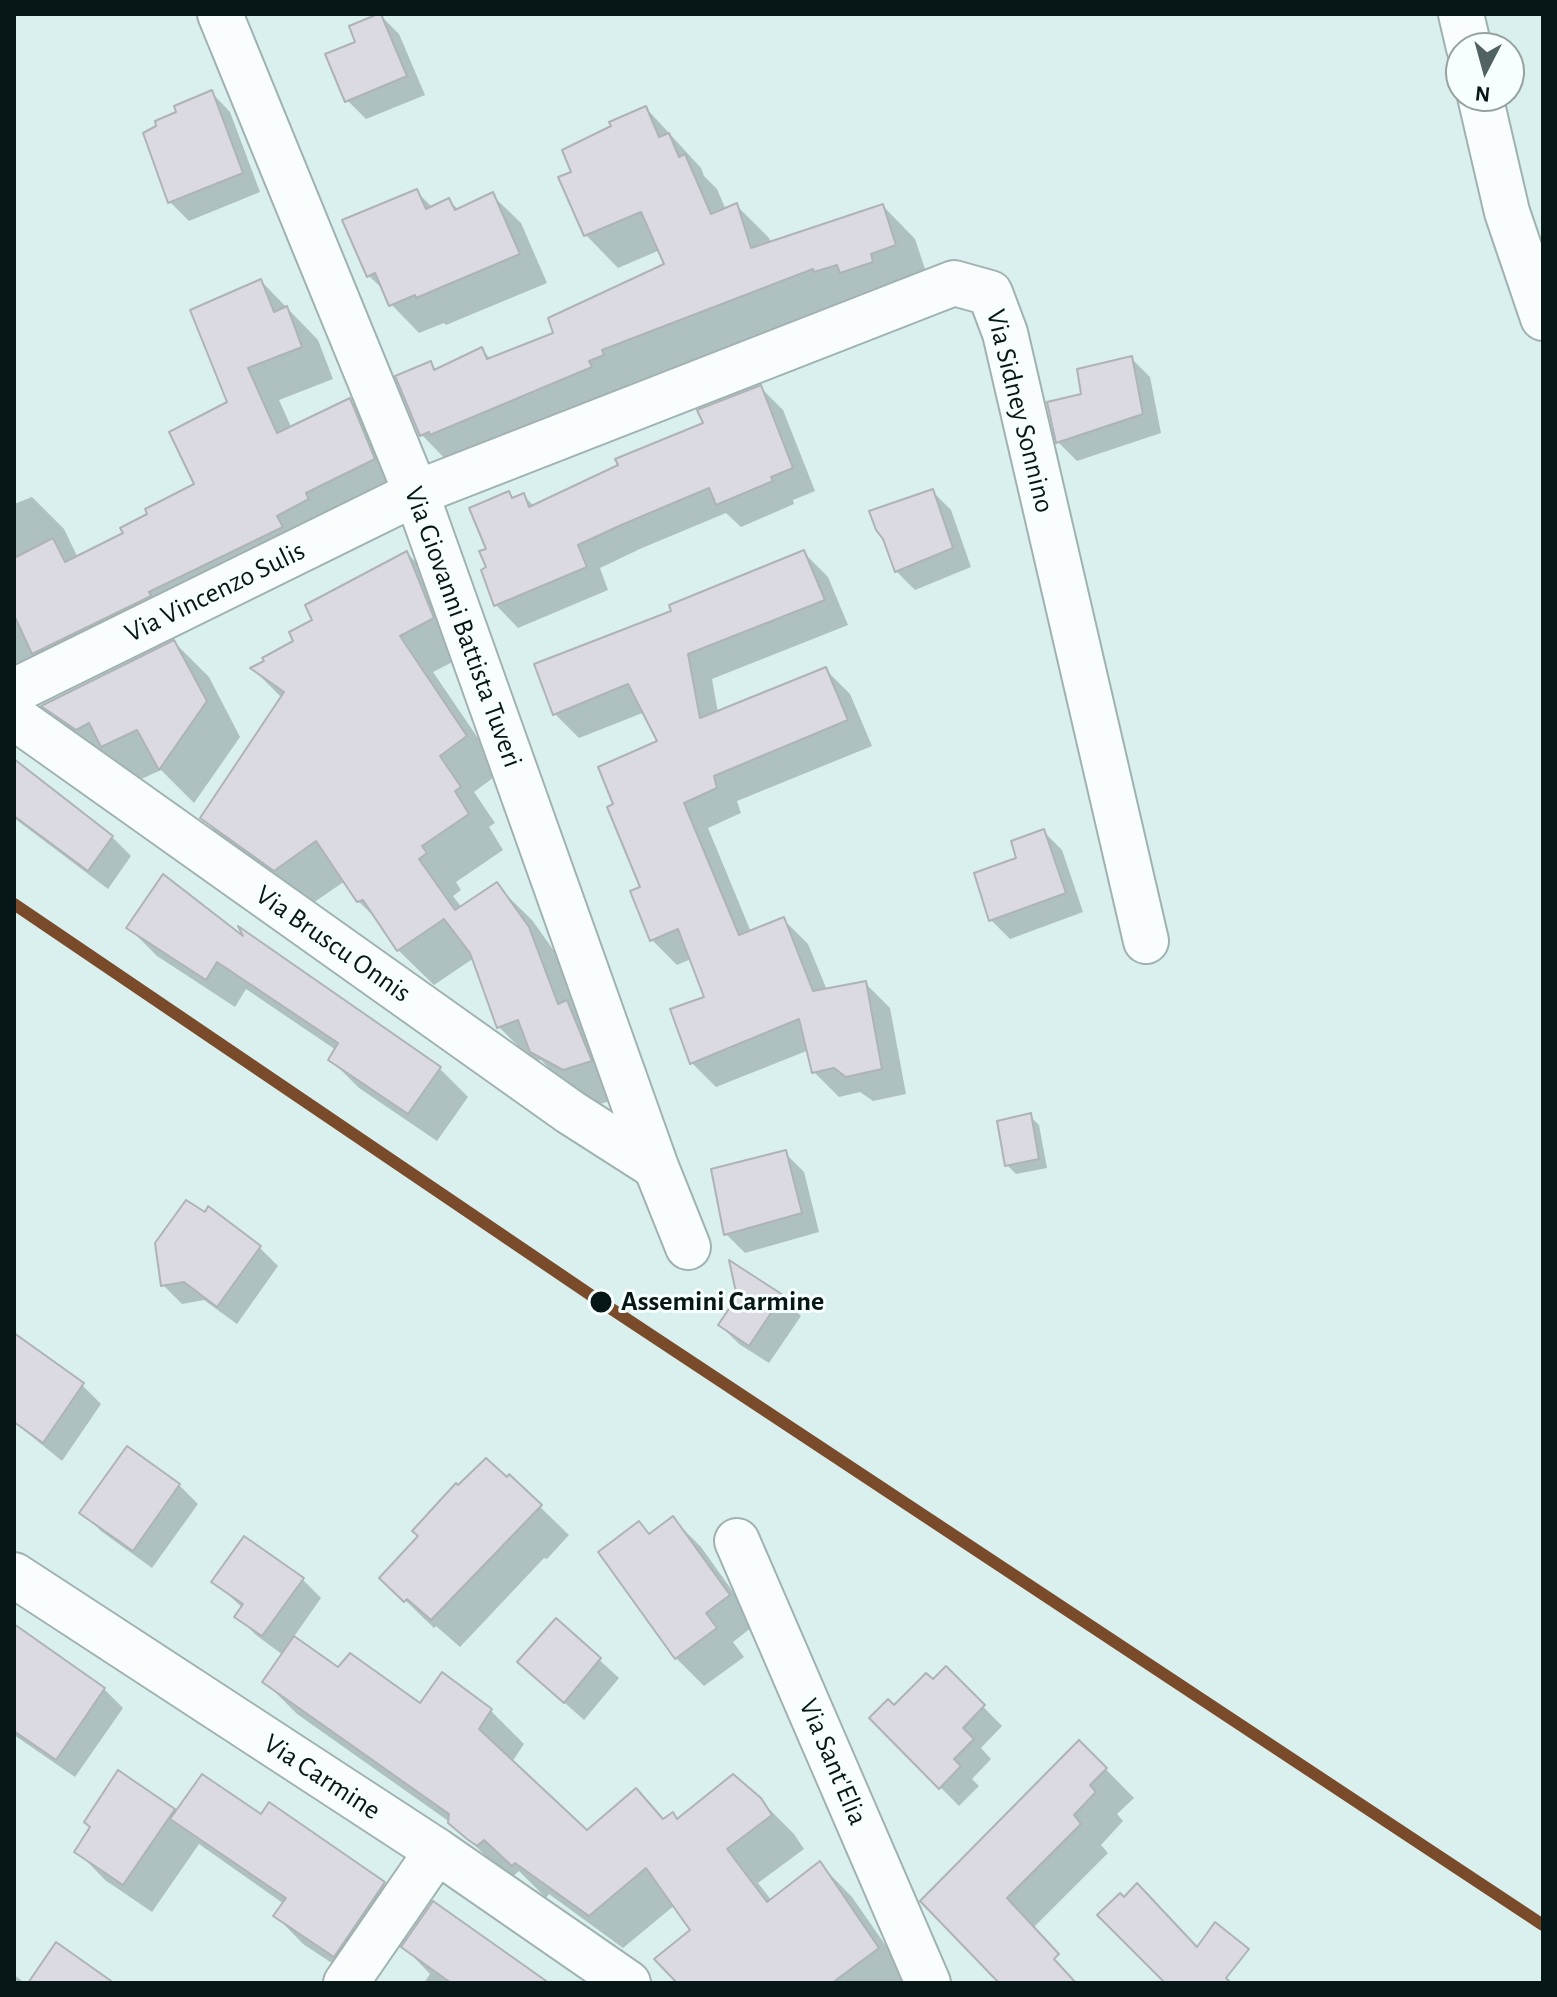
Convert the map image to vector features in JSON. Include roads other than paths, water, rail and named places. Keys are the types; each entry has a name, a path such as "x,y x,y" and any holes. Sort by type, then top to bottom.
{"street":[{"name":"Via Giovanni Battista Tuveri","path":"220,14 416,493 656,1167 688,1247"},
{"path":"1484,112 1507,212 1543,318"},
{"name":"Via Sidney Sonnino","path":"416,493 954,283 990,293 1005,333 1146,941"},
{"name":"Via Vincenzo Sulis","path":"14,691 416,493"},
{"name":"Via Bruscu Onnis","path":"14,717 570,1112 656,1167"},
{"name":"Via Sant'Elia","path":"737,1541 928,1983"},
{"name":"Via Carmine","path":"14,1575 437,1851 628,1983"},
{"path":"346,1983 437,1851"}],"place":[{"name":"Assemini Carmine","path":"601,1302"}]}
